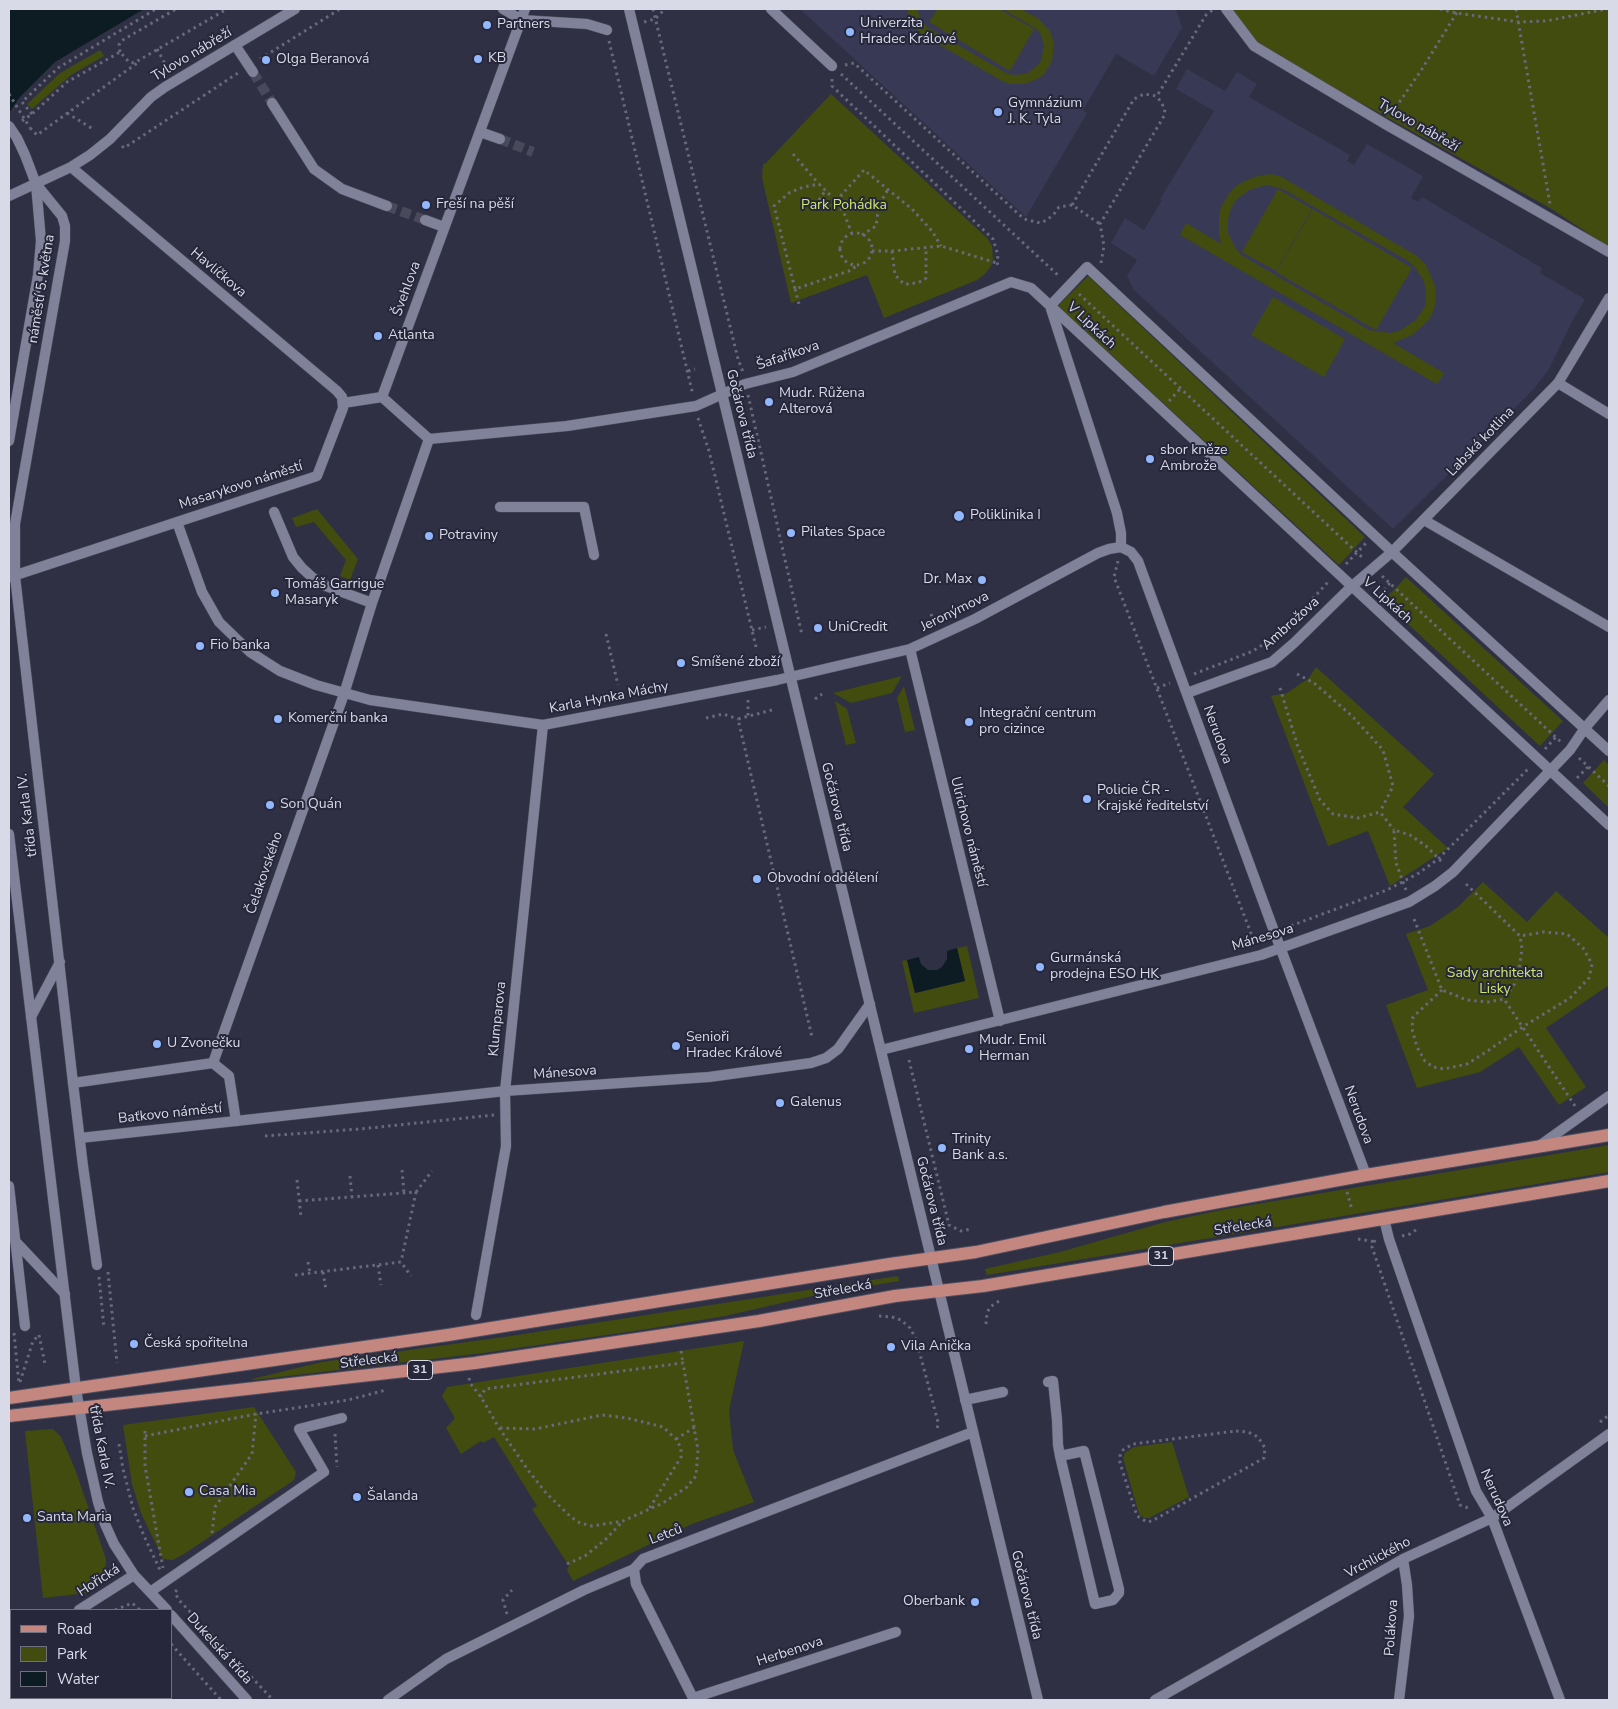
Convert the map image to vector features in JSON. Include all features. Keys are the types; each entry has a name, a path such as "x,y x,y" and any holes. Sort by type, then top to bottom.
{"main road":[{"name":"Střelecká","path":"76,1389 448,1335 976,1252 1164,1212 1609,1135"},
{"name":"Střelecká","path":"80,1408 475,1363 759,1321 895,1296 983,1286 1609,1182"},
{"name":"31","path":"9,1398 76,1389"},
{"name":"31","path":"9,1416 80,1408"}],"street":[{"name":"Tylovo nábřeží","path":"9,196 71,167 103,145 151,97 174,81 295,9"},
{"path":"503,9 522,20 587,24 606,30"},
{"name":"Švehlova","path":"382,397 525,9"},
{"name":"Gočárova třída","path":"629,9 1038,1700"},
{"path":"771,9 832,66"},
{"name":"Tylovo nábřeží","path":"1226,9 1254,46 1385,124 1609,252"},
{"path":"235,46 251,69"},
{"path":"272,103 314,169 342,189 387,206"},
{"path":"9,126 25,155 36,184"},
{"path":"480,132 500,139"},
{"name":"Havlíčkova","path":"71,167 333,388 342,397 343,402"},
{"name":"náměstí 5. května","path":"9,441 38,275 41,241 36,184"},
{"name":"náměstí 5. května","path":"11,576 16,524 66,241 62,216 36,184"},
{"path":"425,220 444,227"},
{"name":"V Lipkách","path":"1096,269 1087,267 1050,306 1609,825"},
{"path":"1096,269 1392,552 1609,751"},
{"name":"Šafaříkova","path":"429,439 566,426 696,406 746,384 793,372 1012,282 1031,288 1050,306"},
{"name":"Labská kotlina","path":"1351,587 1392,552 1558,383 1609,298"},
{"path":"1050,306 1117,513 1121,533 1121,547"},
{"path":"1558,383 1609,414"},
{"path":"343,402 382,397 429,439 372,603 344,694"},
{"name":"Masarykovo náměstí","path":"11,576 317,476 341,416 343,402"},
{"path":"500,507 584,507 594,555"},
{"path":"274,512 289,549 302,568 312,578 372,603"},
{"path":"1424,520 1609,628"},
{"name":"Masarykovo náměstí","path":"177,522 202,592 219,622 250,652 280,671 344,694"},
{"name":"Jeronýmova","path":"790,677 910,649 975,619 1098,554 1109,549 1121,547"},
{"name":"Nerudova","path":"1121,547 1131,552 1138,561 1280,949 1366,1176"},
{"name":"třída Karla IV.","path":"11,576 60,962 73,1083 98,1265"},
{"name":"Ambrožova","path":"1187,694 1272,662 1351,587"},
{"name":"Ulrichovo náměstí","path":"910,649 1000,1021"},
{"name":"Karla Hynka Máchy","path":"344,694 544,725 790,677"},
{"name":"Čelakovského","path":"213,1063 344,694"},
{"path":"1585,728 1609,700"},
{"name":"Klumparova","path":"476,1315 506,1146 505,1091 544,725"},
{"name":"Mánesova","path":"881,1050 1261,955 1409,902 1435,886 1452,872 1570,750 1585,728"},
{"name":"třída Karla IV.","path":"9,834 10,857 76,1389 87,1453 98,1502 114,1544 134,1575 150,1592"},
{"path":"31,1017 60,962"},
{"name":"Mánesova","path":"236,1121 505,1091 709,1077 810,1062 826,1058 838,1048 870,1004"},
{"path":"73,1083 213,1063"},
{"name":"Baťkovo náměstí","path":"80,1138 236,1121 229,1076 213,1063"},
{"name":"Střelecká","path":"1536,1148 1609,1096"},
{"path":"9,1186 25,1326"},
{"name":"Nerudova","path":"1384,1219 1389,1239 1476,1492 1492,1518 1560,1700"},
{"path":"15,1240 65,1294"},
{"path":"1048,1382 1053,1381 1060,1456 1095,1604 1113,1600 1118,1594 1119,1589 1084,1450 1060,1456"},
{"path":"965,1400 1003,1392"},
{"path":"150,1592 324,1472 299,1429 342,1418"},
{"name":"Letců","path":"388,1700 446,1659 584,1590 634,1570 643,1559 973,1432"},
{"name":"Vrchlického","path":"1155,1700 1403,1559 1492,1518 1609,1434"},
{"name":"Polákova","path":"1399,1700 1409,1616 1408,1585 1403,1559"},
{"name":"Herbenova","path":"634,1570 636,1584 694,1699 896,1632"},
{"name":"Hořická","path":"81,1609 134,1575"},
{"name":"Dukelská třída","path":"150,1592 166,1609"},
{"name":"Dukelská třída","path":"172,1616 247,1700"}],"path":[{"path":"120,52 67,82 32,114 22,102 58,68 156,9"},
{"path":"176,9 121,42 119,45 120,52 129,62 134,63 227,9"},
{"path":"124,148 251,69 340,9"},
{"path":"653,9 736,359 743,374"},
{"path":"649,20 655,19 665,9"},
{"path":"1157,96 1206,16 1214,9"},
{"path":"1440,9 1519,22 1546,21 1607,9"},
{"path":"1385,124 1459,9"},
{"path":"1516,9 1553,219"},
{"path":"606,30 693,396"},
{"path":"157,50 174,81"},
{"path":"9,94 30,128 37,135 157,50"},
{"path":"832,66 854,64 1024,219 1040,222 1047,220 1059,206 1072,205 1100,224"},
{"path":"832,66 832,86 993,239 998,255 997,263 1000,268"},
{"path":"832,66 1066,282"},
{"path":"1072,205 1134,100 1144,94 1157,96 1165,109 1164,116 1100,224 1104,246 1102,262 1096,269"},
{"path":"68,113 93,129"},
{"path":"793,154 836,201 844,213 852,234"},
{"path":"836,201 864,170 912,209 932,231 941,246"},
{"path":"800,308 774,206 789,193 803,186 819,184"},
{"path":"862,235 876,226 879,206 888,189"},
{"path":"819,200 825,191"},
{"path":"795,289 848,271 867,260 872,251 870,241 862,235 852,234 844,239 841,244 841,254 848,262 858,265"},
{"path":"872,251 941,246 997,263"},
{"path":"892,251 895,274 904,284 910,284 923,281 926,278 926,248"},
{"path":"1074,289 1368,562"},
{"path":"688,370 695,369"},
{"path":"1167,403 1180,389"},
{"path":"748,392 802,636"},
{"path":"698,418 709,451 756,647"},
{"path":"1344,566 1369,540"},
{"path":"1121,547 1114,577 1252,936"},
{"path":"1380,575 1564,744"},
{"path":"1378,597 1390,583"},
{"path":"1194,674 1253,651 1282,632 1326,585"},
{"path":"931,614 935,625"},
{"path":"606,634 618,685"},
{"path":"748,659 748,665"},
{"path":"1280,688 1298,747 1320,800 1333,814 1358,818 1380,812 1392,786 1383,750 1352,716 1314,683 1297,674"},
{"path":"1156,688 1174,682"},
{"path":"816,699 822,694"},
{"path":"748,700 748,717"},
{"path":"706,718 723,714 738,720 772,710"},
{"path":"738,720 812,1037"},
{"path":"1545,749 1556,737"},
{"path":"1577,756 1609,786"},
{"path":"1576,778 1588,767"},
{"path":"1282,930 1288,926 1402,883 1438,859 1527,770"},
{"path":"1380,812 1394,830 1396,863 1406,891"},
{"path":"1394,830 1410,835 1426,846 1444,864"},
{"path":"1414,919 1442,990 1467,1000 1489,1002 1504,999 1514,985 1519,969 1522,948 1520,936 1466,884"},
{"path":"1442,990 1413,1017 1412,1029 1417,1047 1425,1061 1433,1067 1444,1069 1466,1064 1570,998 1590,978 1592,964 1582,948 1566,934 1544,932 1520,936"},
{"path":"1504,999 1573,1105 1578,1108"},
{"path":"909,1060 949,1225 961,1232 971,1229"},
{"path":"265,1136 360,1129 494,1115"},
{"path":"402,1170 404,1193"},
{"path":"410,1276 400,1262 416,1192 432,1170"},
{"path":"350,1176 352,1197"},
{"path":"296,1180 301,1217"},
{"path":"299,1201 416,1192"},
{"path":"1384,1219 1372,1247 1460,1505 1492,1518"},
{"path":"308,1262 310,1274"},
{"path":"295,1276 400,1262"},
{"path":"104,1328 98,1265 107,1264 117,1363"},
{"path":"378,1264 380,1286"},
{"path":"323,1272 326,1290"},
{"path":"986,1324 987,1313 990,1307"},
{"path":"14,1331 19,1384 33,1341 39,1335 45,1364"},
{"path":"916,1339 938,1422 938,1429 935,1435"},
{"path":"469,1378 470,1383 481,1397 499,1428 546,1493 571,1517 580,1523 592,1526 623,1521 663,1503 687,1487 696,1476 698,1450 681,1351"},
{"path":"481,1397 485,1389 683,1363"},
{"path":"348,1400 349,1408"},
{"path":"145,1436 256,1414 252,1454 214,1507 212,1533 219,1544"},
{"path":"499,1428 535,1429 602,1415 627,1418 663,1427 676,1439 681,1448 681,1457 648,1509"},
{"path":"676,1439 695,1428"},
{"path":"145,1430 145,1466 157,1541 166,1581"},
{"path":"1236,1431 1248,1432 1258,1437 1263,1444 1266,1453 1259,1462 1152,1521 1146,1522 1137,1516 1120,1464 1120,1456 1126,1447 1133,1444 1236,1431"},
{"path":"335,1432 337,1472"},
{"path":"120,1444 123,1469 133,1508 144,1536 166,1581"},
{"path":"566,1564 585,1556 606,1540 623,1521"},
{"path":"180,1587 175,1592 178,1599 274,1700"},
{"path":"503,1600 512,1590"},
{"path":"117,1609 132,1603 139,1609"},
{"path":"172,1645 221,1700"}],"shaded area":[{"name":"Gymnázium J. K. Tyla","path":"800,9 1176,9 1182,28 1154,76 1116,54 1083,110 1087,113 1026,217"},
{"path":"1187,69 1225,91 1237,72 1257,84 1249,97 1350,155 1347,161 1354,165 1367,144 1423,176 1411,198 1418,202 1422,197 1542,268 1540,273 1585,299 1549,369 1534,389 1393,529 1134,290 1127,276 1137,260 1111,243 1125,218 1144,230 1162,200 1160,199 1214,111 1176,89"}],"green space":[{"path":"907,9 917,9 920,18 927,27 1008,74 1016,75 1028,73 1038,65 1041,61 1044,46 1040,32 1003,9 1021,9 1039,19 1050,31 1054,43 1052,61 1044,74 1037,79 1024,84 1010,84 921,34 912,24"},
{"path":"937,9 999,9 1034,29 1010,71 929,22"},
{"path":"1232,9 1609,9 1609,247 1550,208 1256,43"},
{"path":"100,50 104,56 71,75 32,109 27,104 60,73"},
{"name":"Park Pohádka","path":"831,94 987,238 992,246 993,259 991,266 985,274 977,280 884,318 867,275 791,303 762,178 763,164"},
{"path":"1270,174 1280,176 1417,256 1426,265 1435,286 1436,300 1433,312 1429,320 1412,335 1393,343 1444,373 1437,384 1180,235 1186,223 1221,244 1219,216 1221,207 1236,186 1254,177","holes":["1266,185 1283,189 1414,266 1424,281 1426,294 1425,306 1416,320 1399,331 1390,333 1369,330 1241,255 1228,233 1228,220 1235,201 1249,190"]},
{"path":"1278,189 1312,209 1276,271 1242,252"},
{"path":"1313,209 1412,268 1376,330 1276,272"},
{"path":"1088,276 1365,537 1339,565 1058,306"},
{"path":"1273,297 1345,339 1324,377 1251,335"},
{"path":"317,509 358,559 350,580 340,576 346,560 314,522 296,527 292,518"},
{"path":"1406,577 1563,721 1540,746 1383,601"},
{"path":"1316,667 1434,774 1403,807 1448,848 1390,886 1368,831 1328,846 1271,696 1287,693 1309,678"},
{"path":"902,676 892,693 851,703 833,693"},
{"path":"904,686 915,730 905,732 897,698"},
{"path":"835,701 847,709 856,743 846,745"},
{"path":"1604,760 1609,765 1609,808 1583,783"},
{"name":"Sady architekta Lisky","path":"1483,882 1527,922 1556,891 1609,938 1609,985 1546,1028 1586,1087 1559,1105 1519,1047 1480,1072 1417,1088 1386,1005 1428,990 1406,934 1430,926 1458,907"},
{"path":"967,946 979,998 914,1013 902,961 907,960 915,993 965,981 957,948"},
{"path":"1609,1145 1609,1172 987,1275 985,1269 1060,1252 1165,1222 1221,1210"},
{"path":"898,1276 899,1281 821,1294 725,1316 647,1329 483,1353 252,1379 322,1362 511,1336"},
{"path":"744,1341 729,1410 733,1450 754,1502 692,1524 573,1581 567,1570 569,1566 532,1509 537,1506 494,1437 483,1443 481,1441 461,1454 446,1428 455,1418 442,1396 447,1387"},
{"path":"254,1407 296,1472 294,1480 184,1554 173,1560 163,1559 141,1513 132,1484 123,1425"},
{"path":"53,1429 61,1437 75,1469 106,1559 105,1573 99,1585 87,1593 43,1598 25,1431"},
{"path":"1172,1442 1189,1497 1149,1518 1144,1518 1140,1515 1137,1507 1123,1458 1125,1453 1134,1447"}],"water":[{"path":"9,9 144,9 55,62 19,98 9,113"},
{"path":"957,948 965,981 915,993 907,960 919,957 921,964 928,970 937,970 942,967 947,959 947,951"}],"tunnel":[{"path":"253,72 272,103"},
{"path":"500,139 533,152"},
{"path":"387,206 425,220"}],"place":[{"name":"Partners","path":"487,25"},
{"name":"Univerzita Hradec Králové","path":"850,32"},
{"name":"KB","path":"478,59"},
{"name":"Olga Beranová","path":"266,60"},
{"name":"Gymnázium J. K. Tyla","path":"998,112"},
{"name":"Freší na pěší","path":"426,205"},
{"name":"Atlanta","path":"378,336"},
{"name":"Mudr. Růžena Alterová","path":"769,402"},
{"name":"sbor kněze Ambrože","path":"1150,459"},
{"name":"Poliklinika I","path":"959,516"},
{"name":"Pilates Space","path":"791,533"},
{"name":"Potraviny","path":"429,536"},
{"name":"Dr. Max","path":"982,580"},
{"name":"Tomáš Garrigue Masaryk","path":"275,593"},
{"name":"UniCredit","path":"818,628"},
{"name":"Fio banka","path":"200,646"},
{"name":"Smíšené zboží","path":"681,663"},
{"name":"Komerční banka","path":"278,719"},
{"name":"Integrační centrum pro cizince","path":"969,722"},
{"name":"Policie ČR - Krajské ředitelství","path":"1087,799"},
{"name":"Son Quán","path":"270,805"},
{"name":"Obvodní oddělení","path":"757,879"},
{"name":"Gurmánská prodejna ESO HK","path":"1040,967"},
{"name":"U Zvonečku","path":"157,1044"},
{"name":"Senioři Hradec Králové","path":"676,1046"},
{"name":"Mudr. Emil Herman","path":"969,1049"},
{"name":"Galenus","path":"780,1103"},
{"name":"Trinity Bank a.s.","path":"942,1148"},
{"name":"Česká spořitelna","path":"134,1344"},
{"name":"Vila Anička","path":"891,1347"},
{"name":"Casa Mia","path":"189,1492"},
{"name":"Šalanda","path":"357,1497"},
{"name":"Santa Maria","path":"27,1518"},
{"name":"Oberbank","path":"975,1602"}]}
